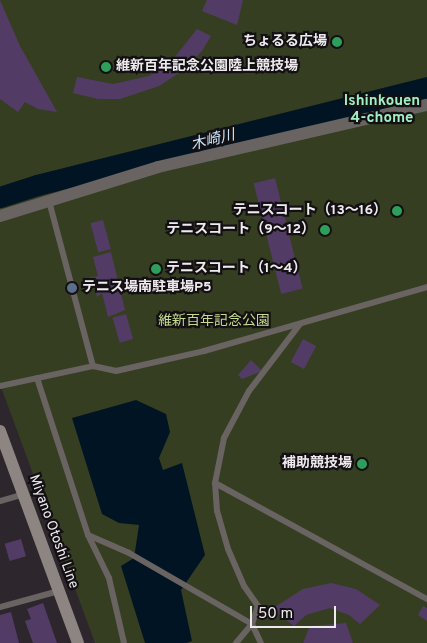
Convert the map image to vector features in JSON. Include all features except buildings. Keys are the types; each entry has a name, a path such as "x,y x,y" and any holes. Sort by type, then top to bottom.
{"main road":[{"name":"Miyano Otoshi Line","path":"0,431 78,643"}],"street":[{"path":"0,216 158,167 427,105"}],"lane":[{"path":"49,201 93,366"},
{"path":"0,386 93,366 116,370 300,324 427,286"},
{"path":"236,643 252,624 258,606 244,586 228,549 217,511 215,483 224,438 235,414 268,362 300,324"},
{"path":"37,378 88,536 109,578 124,643"},
{"path":"215,483 427,599"},
{"path":"0,501 24,494"},
{"path":"88,536 129,553 252,624 261,643"},
{"path":"0,608 59,591"}],"green space":[{"name":"維新百年記念公園","path":"0,0 427,0 427,643 95,643 0,384"}],"water":[{"path":"136,400 166,414 170,432 159,458 163,470 182,463 205,555 181,590 192,641 186,643 145,643 121,566 134,558 139,525 119,523 102,514 72,418"}],"waterway":[{"name":"木崎川","path":"0,197 37,185 427,87"}],"place":[{"name":"ちょるる広場","path":"337,42"},
{"name":"維新百年記念公園陸上競技場","path":"106,67"},
{"name":"テニスコート（13～16）","path":"397,211"},
{"name":"テニスコート（9～12）","path":"325,230"},
{"name":"テニスコート（1～4）","path":"156,269"},
{"name":"テニス場南駐車場P5","path":"72,288"},
{"name":"補助競技場","path":"362,464"}],"district":[{"name":"Ishinkouen 4-chome","path":"382,110"}]}
